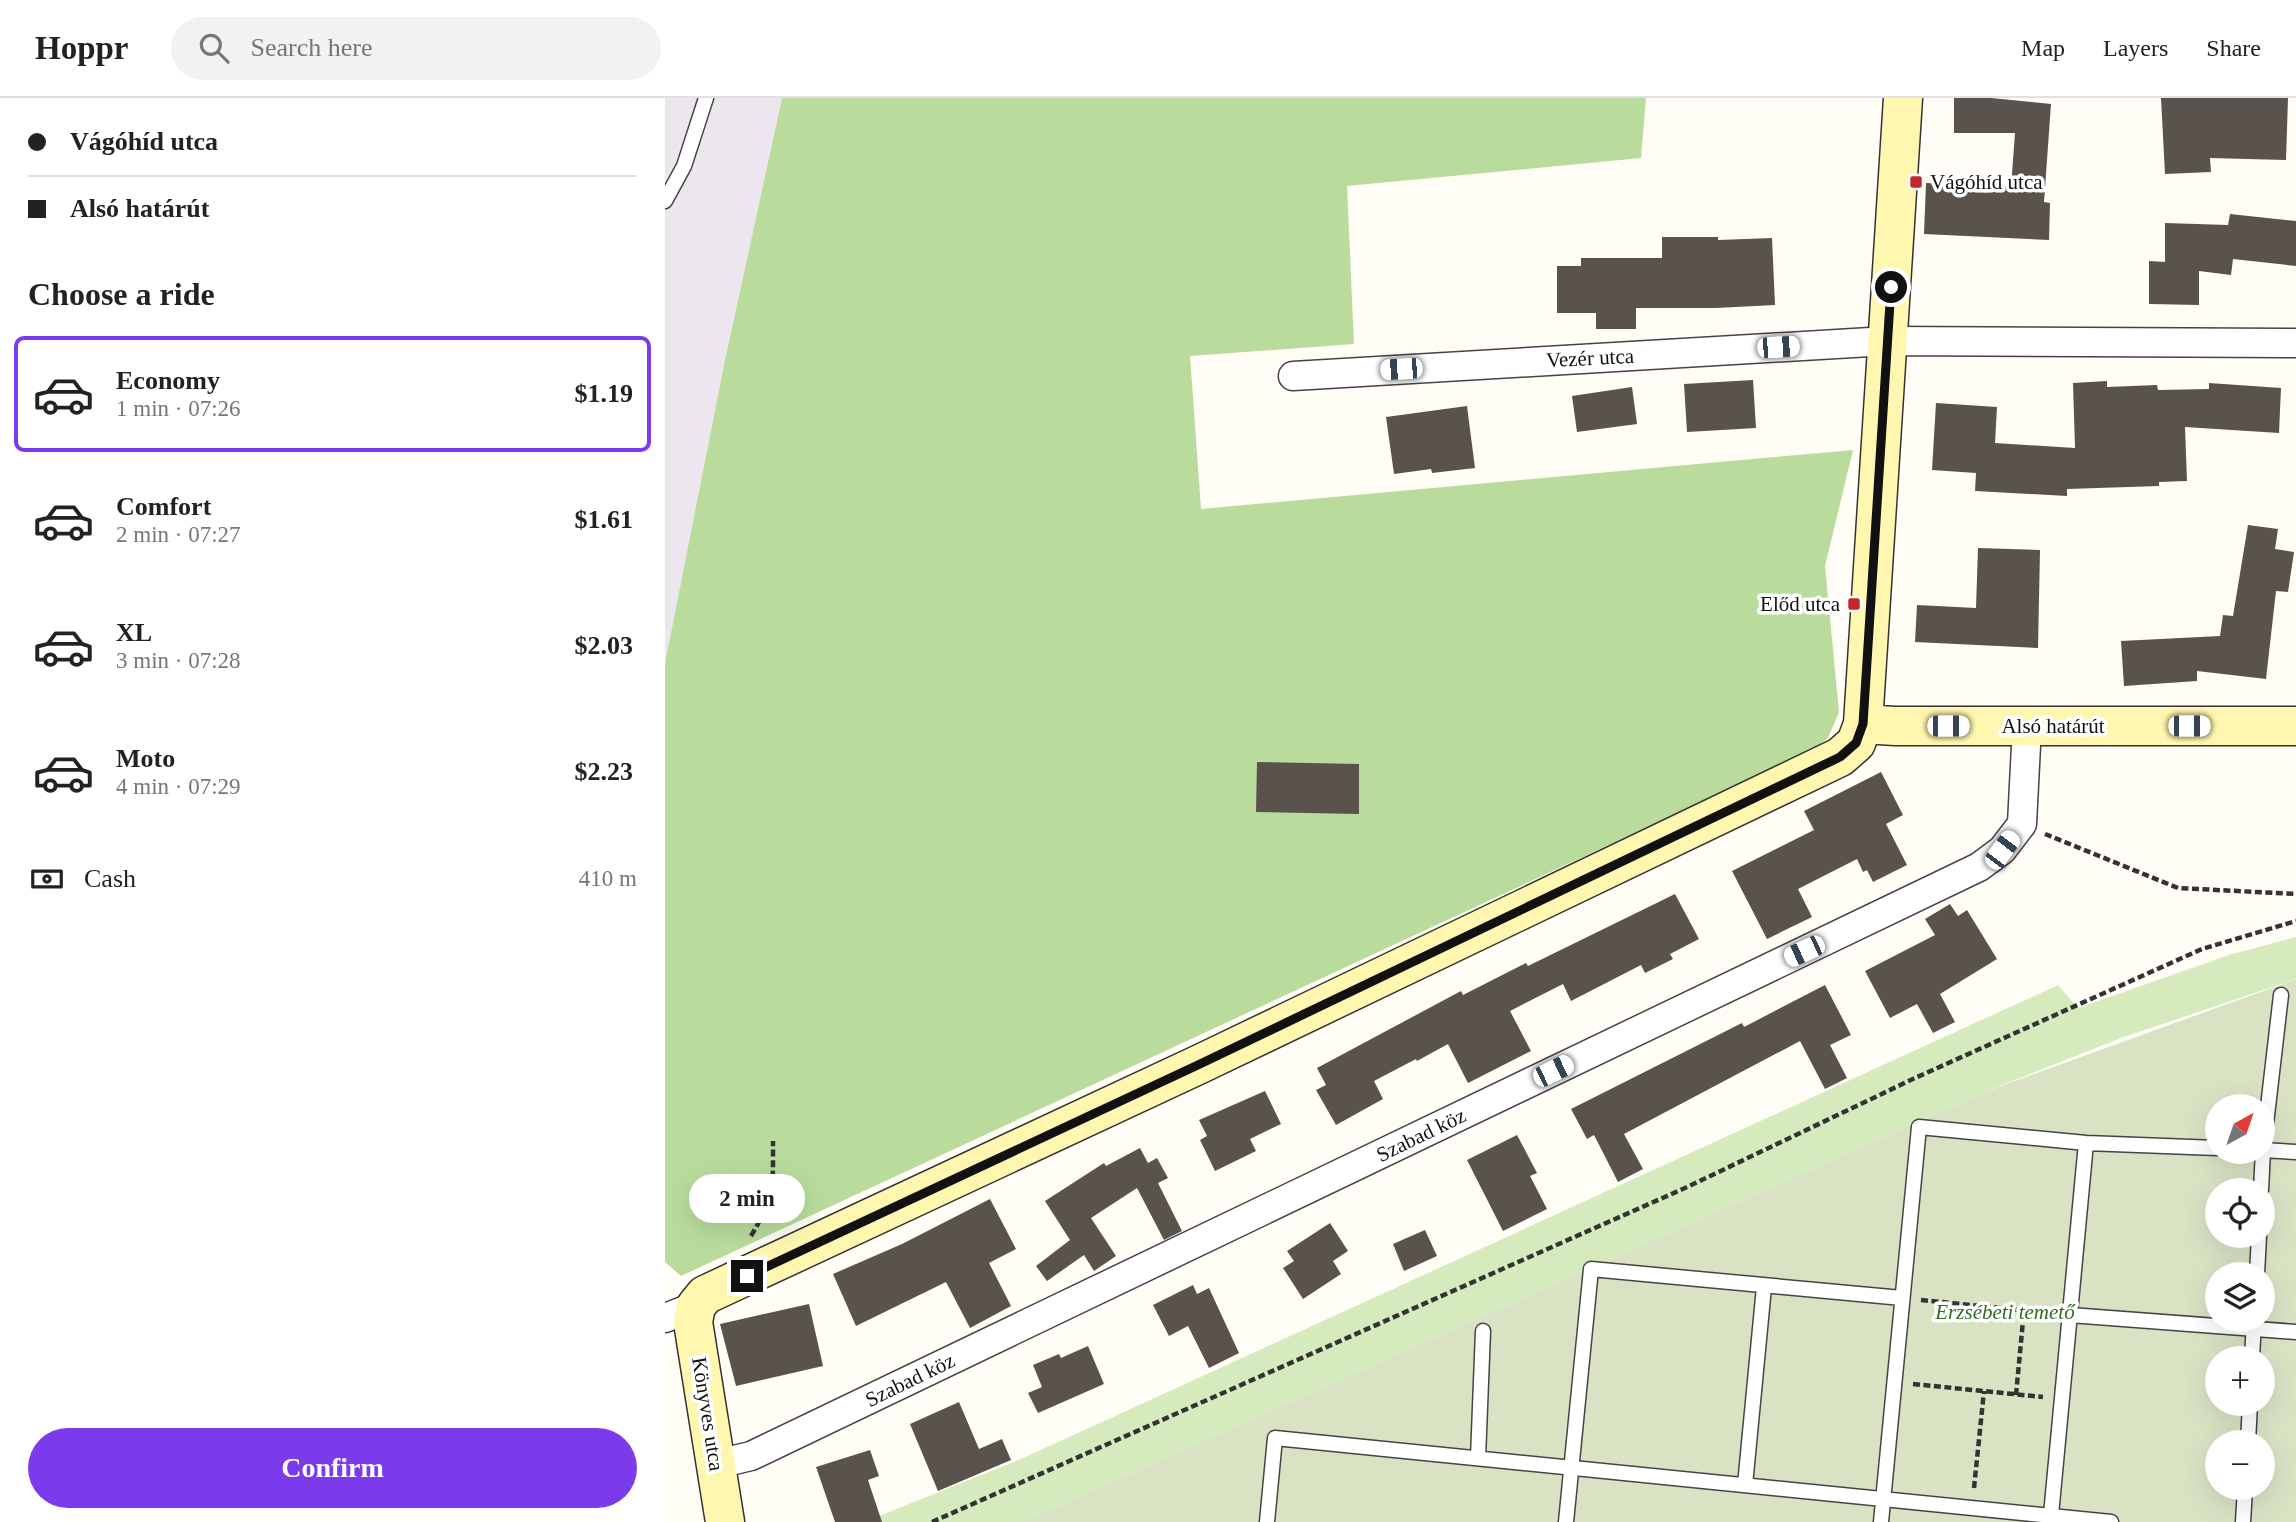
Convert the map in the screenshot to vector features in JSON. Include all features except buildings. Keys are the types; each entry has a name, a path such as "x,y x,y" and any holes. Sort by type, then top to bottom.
{"street":[{"path":"680,1312 705,1295 1213,1058 1840,757 1856,743 1863,724 1903,98"},
{"path":"1887,341 2296,343"},
{"name":"Vezér utca","path":"1293,376 1887,341"},
{"name":"Alsó határút","path":"1863,724 2296,726"},
{"path":"2022,824 2028,726"},
{"name":"Szabad köz","path":"717,1464 751,1456 1979,867 2002,850 2022,824"},
{"name":"Könyves utca","path":"680,1312 693,1322 726,1522"}],"lane":[{"path":"665,201 684,166 706,98"},
{"path":"2270,1094 2281,995"},
{"path":"1881,1522 1919,1127 2086,1143 2205,1148"},
{"path":"2051,1515 2086,1143"},
{"path":"2275,1151 2296,1152"},
{"path":"1566,1522 1591,1269 1902,1298"},
{"path":"1745,1485 1764,1287"},
{"path":"2070,1315 2205,1322"},
{"path":"2275,1328 2296,1332"},
{"path":"1478,1458 1483,1331"},
{"path":"1267,1522 1275,1438 2111,1522"},
{"path":"2243,1522 2244,1500"}],"path":[{"path":"2022,824 2178,888 2296,894"},
{"path":"932,1522 1685,1188 1915,1078 2202,949 2296,921"},
{"path":"745,1247 770,1200 774,1184 773,1140"},
{"path":"1902,1298 2070,1315"},
{"path":"2016,1395 2024,1310"},
{"path":"1894,1382 2062,1399"},
{"path":"1973,1507 1984,1391"}],"shaded area":[{"path":"665,98 782,98 725,360 665,663"}],"green space":[{"path":"782,98 1646,98 1641,158 1347,186 1354,344 1190,356 1201,509 1853,450 1825,566 1839,712 1828,738 1811,751 681,1276 665,1262 665,663 725,360"},
{"path":"2296,937 2296,979 2121,1038 1982,1093 1021,1522 864,1522 1021,1459 2058,985 2078,1008 2232,954"},
{"name":"Erzsébeti temető","path":"2296,979 2296,1522 1021,1522 1982,1093"}],"place":[{"name":"Vágóhíd utca","path":"1916,182"},
{"name":"Előd utca","path":"1854,604"}],"route":[{"path":"747,1276 1200,1064 1840,757 1856,743 1863,724 1891,287"}]}
